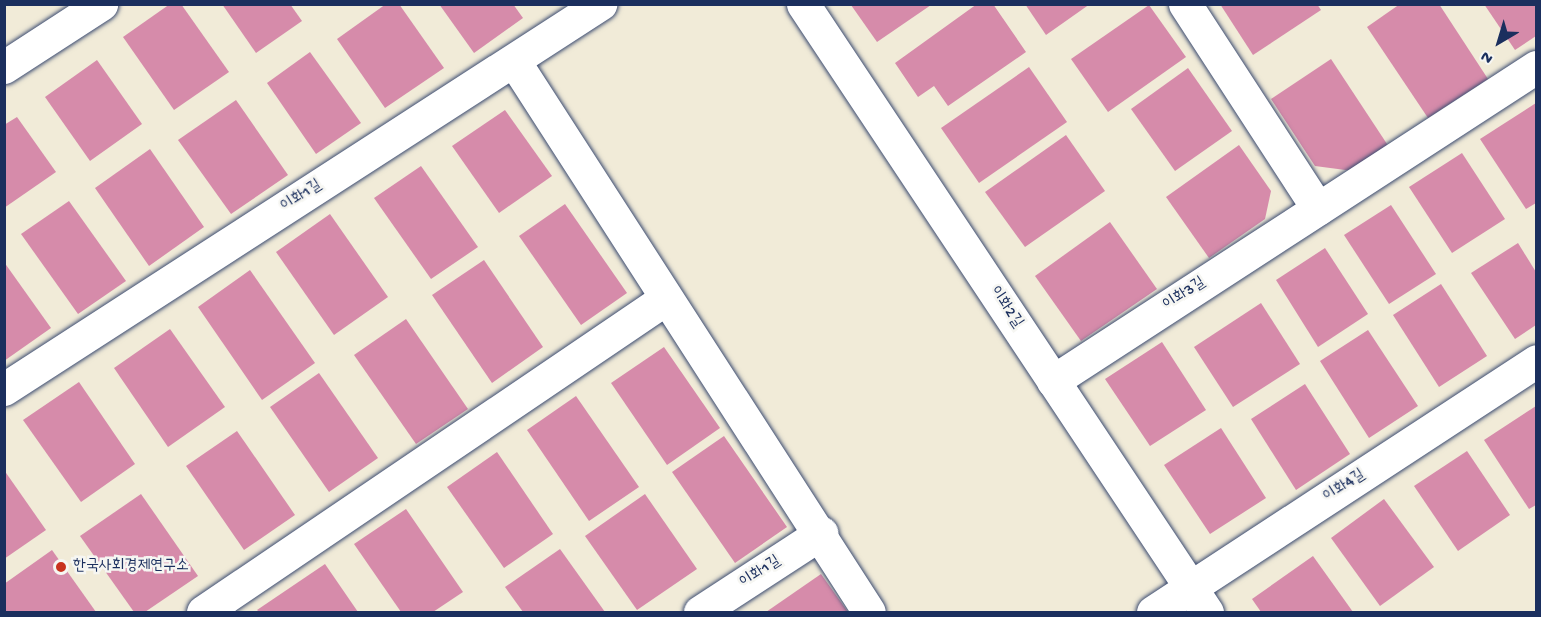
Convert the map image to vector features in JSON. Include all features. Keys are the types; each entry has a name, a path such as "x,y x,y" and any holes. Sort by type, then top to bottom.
{"street":[{"path":"4,67 101,4"},
{"name":"이화1길","path":"4,389 600,4"},
{"name":"이화2길","path":"803,4 1198,601"},
{"path":"1185,4 1318,209"},
{"path":"514,61 665,299 821,533 869,612"},
{"name":"이화3길","path":"1053,381 1536,67"},
{"path":"203,612 665,299"},
{"name":"이화4길","path":"1153,612 1198,601 1536,361"},
{"name":"이화1길","path":"700,612 821,533"}],"building":[{"path":"170,4 181,4 229,72 174,110 123,37"},
{"path":"222,4 290,4 302,21 256,53"},
{"path":"386,4 399,4 444,68 385,108 337,39"},
{"path":"439,4 513,4 523,18 474,53"},
{"path":"977,4 993,4 1026,52 948,106 934,86 918,97 895,63"},
{"path":"1025,4 1090,4 1046,35"},
{"path":"1220,4 1317,4 1321,10 1253,55"},
{"path":"1400,4 1439,4 1488,79 1428,118 1367,27"},
{"path":"1484,4 1536,4 1536,36 1515,50"},
{"path":"851,5 931,5 877,42"},
{"path":"1149,5 1186,57 1108,112 1071,59"},
{"path":"310,52 361,123 316,154 267,83"},
{"path":"1331,59 1389,147 1353,171 1315,166 1271,99"},
{"path":"97,60 142,124 90,161 45,97"},
{"path":"1029,67 1067,122 979,183 941,128"},
{"path":"1188,68 1232,131 1175,171 1131,109"},
{"path":"236,100 288,175 231,214 178,140"},
{"path":"1536,103 1536,203 1526,209 1480,139"},
{"path":"505,110 552,176 499,213 452,146"},
{"path":"17,117 56,172 4,208 4,125"},
{"path":"1066,135 1105,191 1025,247 985,192"},
{"path":"1239,145 1271,191 1265,219 1209,258 1166,197"},
{"path":"150,149 204,227 149,266 95,188"},
{"path":"1462,153 1505,219 1452,253 1409,187"},
{"path":"421,166 478,247 431,279 374,198"},
{"path":"69,201 126,281 78,314 21,234"},
{"path":"565,204 627,293 581,325 519,236"},
{"path":"1391,205 1436,274 1389,304 1344,235"},
{"path":"330,214 388,297 334,335 276,252"},
{"path":"1110,222 1157,289 1081,341 1035,276"},
{"path":"1518,243 1536,272 1536,325 1515,339 1471,273"},
{"path":"1325,248 1368,314 1318,347 1276,280"},
{"path":"484,260 543,347 492,383 432,295"},
{"path":"4,262 51,328 4,361"},
{"path":"250,270 315,363 262,400 198,307"},
{"path":"1441,284 1487,356 1439,387 1393,315"},
{"path":"1261,303 1300,364 1233,407 1194,347"},
{"path":"406,319 468,409 416,444 354,355"},
{"path":"170,329 225,407 168,447 114,368"},
{"path":"1368,330 1418,406 1369,438 1320,361"},
{"path":"1162,342 1206,410 1150,446 1105,379"},
{"path":"664,347 720,428 667,465 611,383"},
{"path":"319,373 378,458 329,492 270,407"},
{"path":"79,382 135,464 81,502 23,420"},
{"path":"1305,384 1350,454 1296,490 1251,419"},
{"path":"576,396 639,487 589,521 527,430"},
{"path":"1536,406 1536,505 1529,509 1484,440"},
{"path":"1221,428 1266,498 1210,534 1164,465"},
{"path":"237,431 295,515 244,550 186,466"},
{"path":"724,436 787,527 735,563 672,472"},
{"path":"1467,451 1510,515 1458,551 1414,486"},
{"path":"497,452 553,534 504,568 447,487"},
{"path":"4,470 46,530 4,559"},
{"path":"141,494 198,576 145,612 134,612 80,536"},
{"path":"645,494 697,569 637,610 585,536"},
{"path":"1384,499 1434,567 1380,606 1331,538"},
{"path":"406,509 463,592 433,612 401,612 354,544"},
{"path":"560,549 605,612 523,612 505,587"},
{"path":"52,550 96,612 4,612 4,584"},
{"path":"1313,556 1353,612 1261,612 1252,599"},
{"path":"325,564 358,612 259,612 257,610"},
{"path":"821,574 848,612 766,612"}],"place":[{"name":"한국사회경제연구소","path":"61,567"}]}
